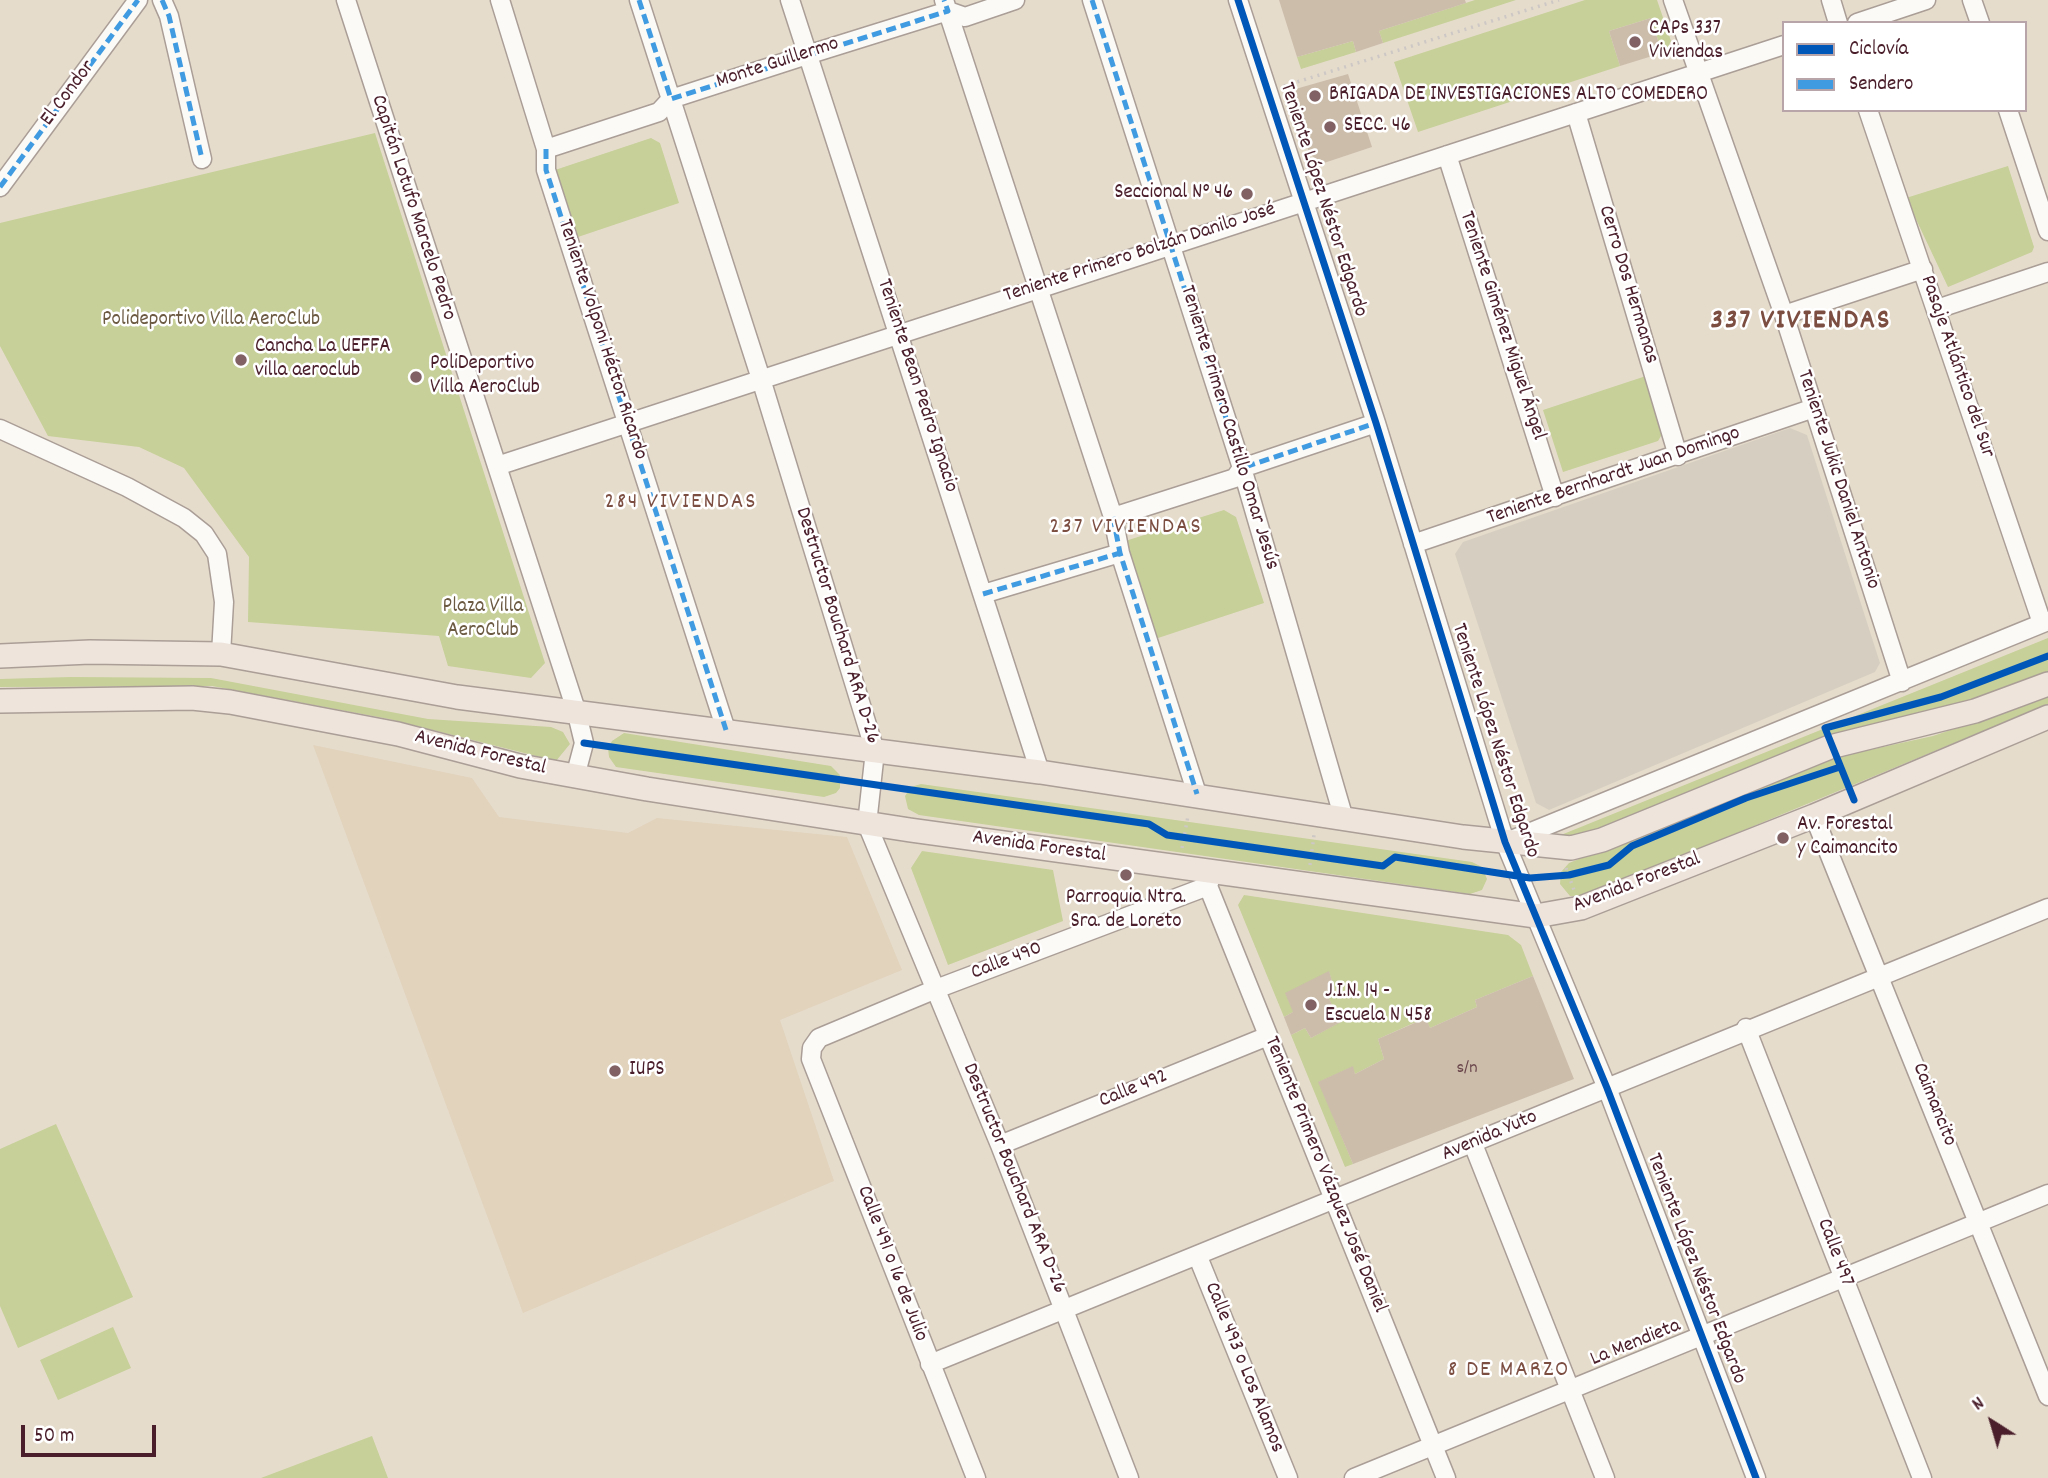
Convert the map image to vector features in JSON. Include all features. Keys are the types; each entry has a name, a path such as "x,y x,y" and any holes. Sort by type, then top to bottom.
{"main road":[{"path":"0,656 90,652 221,654 457,697 576,710 1197,793 1344,819 1505,842 1571,848 1602,840 1830,747 1975,711 2048,684"},
{"name":"Avenida Forestal","path":"0,701 192,698 230,702 398,734 575,777 1210,879 1536,916 1576,910 1814,816 2048,717"}],"street":[{"name":"El Condor","path":"0,187 138,0"},
{"path":"162,0 169,16 202,159"},
{"name":"Capitán Lotufo Marcelo Pedro","path":"346,0 576,710 584,743 575,777"},
{"name":"Teniente Volponi Héctor Ricardo","path":"500,0 546,149 546,170 726,730"},
{"name":"Destructor Bouchard ARA D-26","path":"639,0 761,379 875,751 867,824 1000,1145 1129,1478"},
{"name":"Teniente Bean Pedro Ignacio","path":"790,0 1040,772"},
{"name":"Monte Guillermo","path":"546,149 659,112 671,99 807,55 946,5 965,17 1015,0"},
{"name":"Teniente Primero Castillo Omar Jesús","path":"1092,0 1242,468 1344,819"},
{"name":"Teniente López Néstor Edgardo","path":"1238,0 1376,423 1505,842 1607,1088 1756,1478"},
{"name":"Teniente Jukic Daniel Antonio","path":"1673,0 1784,315 1902,682"},
{"path":"1831,0 1838,21"},
{"path":"1863,21 1926,0"},
{"path":"1972,0 1979,21"},
{"path":"946,5 1113,517 1120,553 1197,793"},
{"name":"Teniente Primero Bolzán Danilo José","path":"497,466 1576,113 1696,71 1782,46"},
{"name":"Pasaje Atlántico del Sur","path":"1869,112 2045,622"},
{"path":"2009,112 2048,231"},
{"name":"Cerro Dos Hermanas","path":"1576,113 1678,456"},
{"name":"Teniente Giménez Miguel Ángel","path":"1447,155 1555,497"},
{"path":"1784,315 1923,269"},
{"path":"1937,310 2048,272"},
{"name":"Teniente Bernhardt Juan Domingo","path":"1413,544 1814,408"},
{"path":"1113,517 1235,478 1242,468 1376,423"},
{"path":"0,429 127,487 184,518 204,534 217,554 224,602 221,654"},
{"path":"983,594 1120,553"},
{"path":"1505,842 2045,622"},
{"name":"Caimancito","path":"1814,816 2048,1396"},
{"name":"Calle 490","path":"812,1048 819,1038 1210,879"},
{"name":"Teniente Primero Vázquez José Daniel","path":"1210,879 1333,1202 1446,1478"},
{"name":"Avenida Yuto","path":"930,1364 1333,1202 1746,1028 2047,910"},
{"name":"Calle 497","path":"1746,1028 1922,1478"},
{"name":"Calle 492","path":"1000,1145 1268,1036"},
{"name":"Calle 491 o 16 de Julio","path":"812,1048 811,1059 976,1478"},
{"path":"1473,1144 1605,1478"},
{"name":"La Mendieta","path":"1354,1478 2048,1194"},
{"name":"Calle 493 o Los Alamos","path":"1198,1257 1288,1478"}],"path":[{"path":"1268,90 1559,0"},
{"path":"1182,848 1180,837 1188,816"},
{"path":"1309,867 1315,833"},
{"path":"1180,837 1197,839"},
{"path":"1299,854 1324,857"},
{"path":"1565,867 1565,876 1577,899"},
{"path":"1565,876 1582,872"}],"shaded area":[{"path":"1790,428 1807,435 1880,663 1875,672 1549,810 1536,803 1455,554 1463,542"},
{"name":"IUPS","path":"313,745 472,778 499,817 628,833 657,818 847,837 902,970 780,1020 834,1181 523,1313"}],"green space":[{"path":"1475,0 1516,0 1383,43 1379,31"},
{"path":"1585,0 1657,0 1671,41 1666,51 1662,53 1651,18 1609,31 1620,66 1418,132 1394,62"},
{"path":"1353,41 1356,52 1301,69 1297,57"},
{"name":"Polideportivo Villa AeroClub","path":"375,133 545,663 531,678 448,666 439,636 248,622 249,557 184,468 139,447 48,436 0,346 0,223"},
{"path":"651,138 660,143 679,203 575,238 552,171"},
{"path":"2008,166 2034,247 2032,252 1948,287 1906,198"},
{"path":"1646,376 1664,431 1658,441 1563,472 1543,410"},
{"path":"1224,510 1236,517 1264,603 1155,639 1122,542"},
{"path":"2048,638 2048,675 1918,717 1848,730 1649,808 1605,830 1558,841 1556,837"},
{"path":"211,678 428,719 551,727 563,732 570,744 556,761 389,719 212,686 0,687 0,679"},
{"path":"2048,697 2048,704 1585,896 1570,896 1560,884 1561,872 1569,863 1828,759 1933,736"},
{"path":"624,733 831,766 840,775 840,788 836,793 824,797 616,767 609,757 608,748 612,741"},
{"path":"921,784 1472,862 1482,867 1487,879 1482,890 1470,894 919,815 908,809 905,796 911,787"},
{"path":"922,851 1053,870 1063,921 948,965 911,868"},
{"path":"1244,895 1508,935 1521,945 1533,976 1475,1000 1477,1007 1430,1028 1425,1018 1378,1039 1384,1059 1355,1074 1352,1067 1319,1082 1353,1164 1345,1167 1291,1035 1305,1028 1311,1038 1340,1022 1328,997 1336,993 1329,972 1293,1012 1284,1017 1238,905"},
{"path":"56,1124 133,1297 18,1348 0,1306 0,1149"},
{"path":"113,1327 131,1368 58,1400 40,1360"},
{"path":"372,1436 388,1478 261,1478"}],"building":[{"path":"1279,0 1465,0 1466,3 1379,31 1383,43 1356,52 1353,41 1297,57"},
{"name":"CAPs 337 Viviendas","path":"1651,18 1662,53 1620,66 1609,31"},
{"path":"1348,74 1372,147 1321,164 1309,153 1292,90"},
{"name":"J.I.N. 14 - Escuela N 458","path":"1329,971 1336,994 1328,997 1341,1022 1311,1038 1305,1028 1291,1035 1284,1017 1293,1012 1285,993"},
{"path":"1533,976 1574,1079 1353,1164 1318,1082 1353,1066 1355,1074 1384,1059 1378,1039 1426,1018 1430,1028 1477,1007 1475,1000"}],"marked path":[{"path":"0,187 138,0"},
{"path":"162,0 169,16 202,159"},
{"path":"639,0 671,99 948,11 944,0"},
{"path":"1092,0 1242,468 1376,423"},
{"path":"546,149 546,170 726,730"},
{"path":"1113,517 1120,553 1197,794"},
{"path":"983,594 1120,553"}],"cycle path":[{"path":"1238,0 1376,423 1505,842 1607,1088 1756,1478"},
{"path":"1854,800 1825,728 1941,697 2048,656"},
{"path":"584,743 1149,824 1167,835 1383,866 1395,857 1530,878 1569,875 1609,865 1632,846 1746,798 1840,767"}],"place":[{"name":"CAPs 337 Viviendas","path":"1635,42"},
{"name":"BRIGADA DE INVESTIGACIONES ALTO COMEDERO","path":"1315,96"},
{"name":"SECC. 46","path":"1330,127"},
{"name":"Seccional N° 46","path":"1247,194"},
{"name":"Cancha La UEFFA villa aeroclub","path":"241,360"},
{"name":"PoliDeportivo Villa AeroClub","path":"416,377"},
{"name":"Av. Forestal y Caimancito","path":"1783,838"},
{"name":"Parroquia Ntra. Sra. de Loreto","path":"1126,875"},
{"name":"J.I.N. 14 - Escuela N 458","path":"1311,1005"},
{"name":"IUPS","path":"615,1071"}],"district":[{"name":"337 VIVIENDAS","path":"1801,323"},
{"name":"284 VIVIENDAS","path":"681,504"},
{"name":"237 VIVIENDAS","path":"1126,529"},
{"name":"8 DE MARZO","path":"1509,1372"}],"park label":[{"name":"Plaza Villa AeroClub","path":"483,620"}]}
